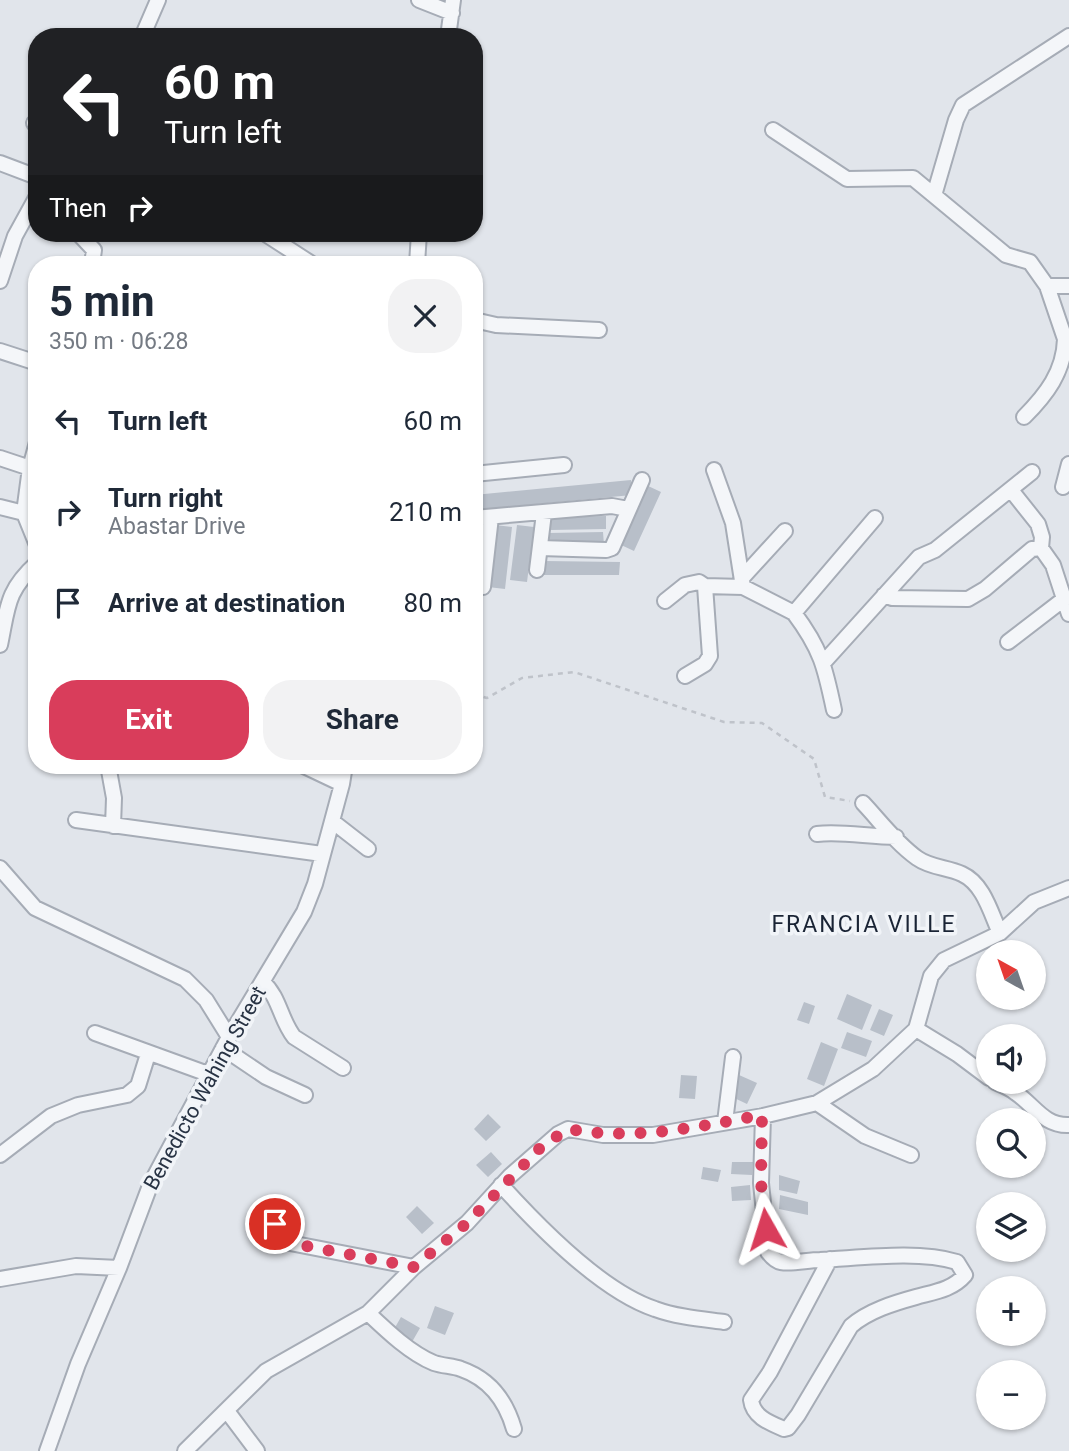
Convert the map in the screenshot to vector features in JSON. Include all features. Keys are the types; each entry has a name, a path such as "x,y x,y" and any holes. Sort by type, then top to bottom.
{"street":[{"path":"146,28 158,0"},
{"path":"419,0 453,6 449,28"},
{"path":"936,197 935,189 956,120 964,105 1069,36"},
{"path":"773,130 847,179 913,178 1006,255 1030,262 1047,286 1067,340 1059,371 1044,397 1024,417"},
{"path":"0,163 28,174"},
{"path":"0,281 15,236 28,212"},
{"path":"278,242 300,256"},
{"path":"1047,286 1069,286"},
{"path":"483,322 599,330"},
{"path":"0,348 28,359"},
{"path":"0,458 28,467"},
{"path":"1063,487 1069,464"},
{"path":"483,473 564,465"},
{"path":"714,470 733,523 743,583"},
{"path":"824,662 919,557 935,550 1032,472"},
{"path":"540,548 612,548 642,480"},
{"path":"28,483 24,513 28,523"},
{"path":"1012,489 1038,524 1042,537 1041,548"},
{"path":"483,517 612,506 628,509"},
{"path":"0,507 24,513"},
{"path":"537,570 544,513"},
{"path":"483,587 491,517"},
{"path":"794,613 875,518"},
{"path":"743,583 785,531"},
{"path":"884,595 892,598 968,599 985,589 1032,549 1041,548"},
{"path":"1041,548 1048,555 1069,614"},
{"path":"0,645 11,594 18,580 28,571"},
{"path":"665,601 691,581 705,586 743,583 794,613 817,645 824,662 834,710"},
{"path":"685,676 705,664 710,656 705,586"},
{"path":"1008,642 1064,599"},
{"path":"110,774 114,798 113,826"},
{"path":"321,774 342,784"},
{"name":"Benedicto Wahing Street","path":"47,1451 78,1364 119,1268 150,1183 208,1074 304,912 344,774"},
{"path":"863,803 906,850 933,867 964,875 976,886 983,894 1000,933"},
{"path":"76,820 322,854"},
{"path":"332,821 368,849"},
{"path":"817,834 835,832 895,837"},
{"path":"0,868 35,908 185,979 206,1000 226,1043 266,1077 305,1096"},
{"path":"185,1451 266,1371 368,1313 414,1267 467,1223 541,1147 568,1129 603,1135 653,1135 817,1102 873,1069 916,1029 931,976 944,960 1000,933 1034,902 1069,888"},
{"path":"262,982 277,999 288,1030 294,1037 343,1068"},
{"path":"916,1029 976,1068"},
{"path":"95,1033 208,1074"},
{"path":"0,1155 51,1116 78,1105 127,1095 138,1086 148,1054"},
{"path":"725,1122 733,1057"},
{"path":"1017,1094 1045,1120 1056,1125 1069,1125"},
{"path":"817,1102 865,1136 911,1155"},
{"path":"762,1115 761,1183 768,1252 780,1262 831,1259 941,1257 957,1262 965,1275 958,1283 941,1291 914,1297 860,1318 850,1326 798,1415 788,1428 784,1429 757,1414 751,1400 831,1259"},
{"path":"502,1185 553,1241 614,1287 654,1309 724,1322"},
{"path":"275,1224 282,1239 290,1243 414,1267"},
{"path":"0,1279 76,1266 119,1268"},
{"path":"368,1313 389,1332 435,1363 463,1369 496,1392 507,1406 514,1429"},
{"path":"227,1411 257,1451"}],"path":[{"path":"483,697 487,698 522,678 574,672 724,722 762,723 814,759 825,797 863,803"}],"building":[{"path":"631,480 632,495 483,509 483,494"},
{"path":"646,485 661,492 634,551 619,544"},
{"path":"606,516 606,529 551,530 551,517"},
{"path":"495,525 512,527 505,589 488,587"},
{"path":"517,525 534,527 527,582 510,580"},
{"path":"603,532 604,545 548,546 548,533"},
{"path":"544,561 620,562 619,575 544,575"},
{"path":"847,994 872,1005 862,1030 837,1019"},
{"path":"804,1002 815,1006 809,1024 797,1020"},
{"path":"879,1009 893,1015 884,1036 870,1030"},
{"path":"847,1032 872,1041 866,1057 841,1048"},
{"path":"821,1042 838,1049 824,1086 807,1079"},
{"path":"681,1075 697,1076 695,1099 679,1098"},
{"path":"739,1075 757,1083 747,1104 730,1096"},
{"path":"488,1114 501,1127 486,1141 474,1129"},
{"path":"491,1152 502,1164 488,1177 476,1165"},
{"path":"732,1162 753,1162 752,1175 731,1174"},
{"path":"703,1167 721,1170 718,1182 701,1179"},
{"path":"779,1175 800,1181 797,1194 779,1190"},
{"path":"750,1185 751,1200 732,1201 731,1187"},
{"path":"780,1195 808,1202 808,1215 779,1209"},
{"path":"417,1206 434,1223 422,1234 406,1217"},
{"path":"435,1306 454,1313 445,1335 427,1328"},
{"path":"401,1317 420,1328 412,1342 393,1331"}],"district":[{"name":"FRANCIA VILLE","path":"864,924"}],"route":[{"path":"275,1224 282,1239 290,1243 414,1267 467,1223 510,1175 558,1133 568,1129 603,1135 653,1135 762,1115 761,1183 766,1229"}]}
